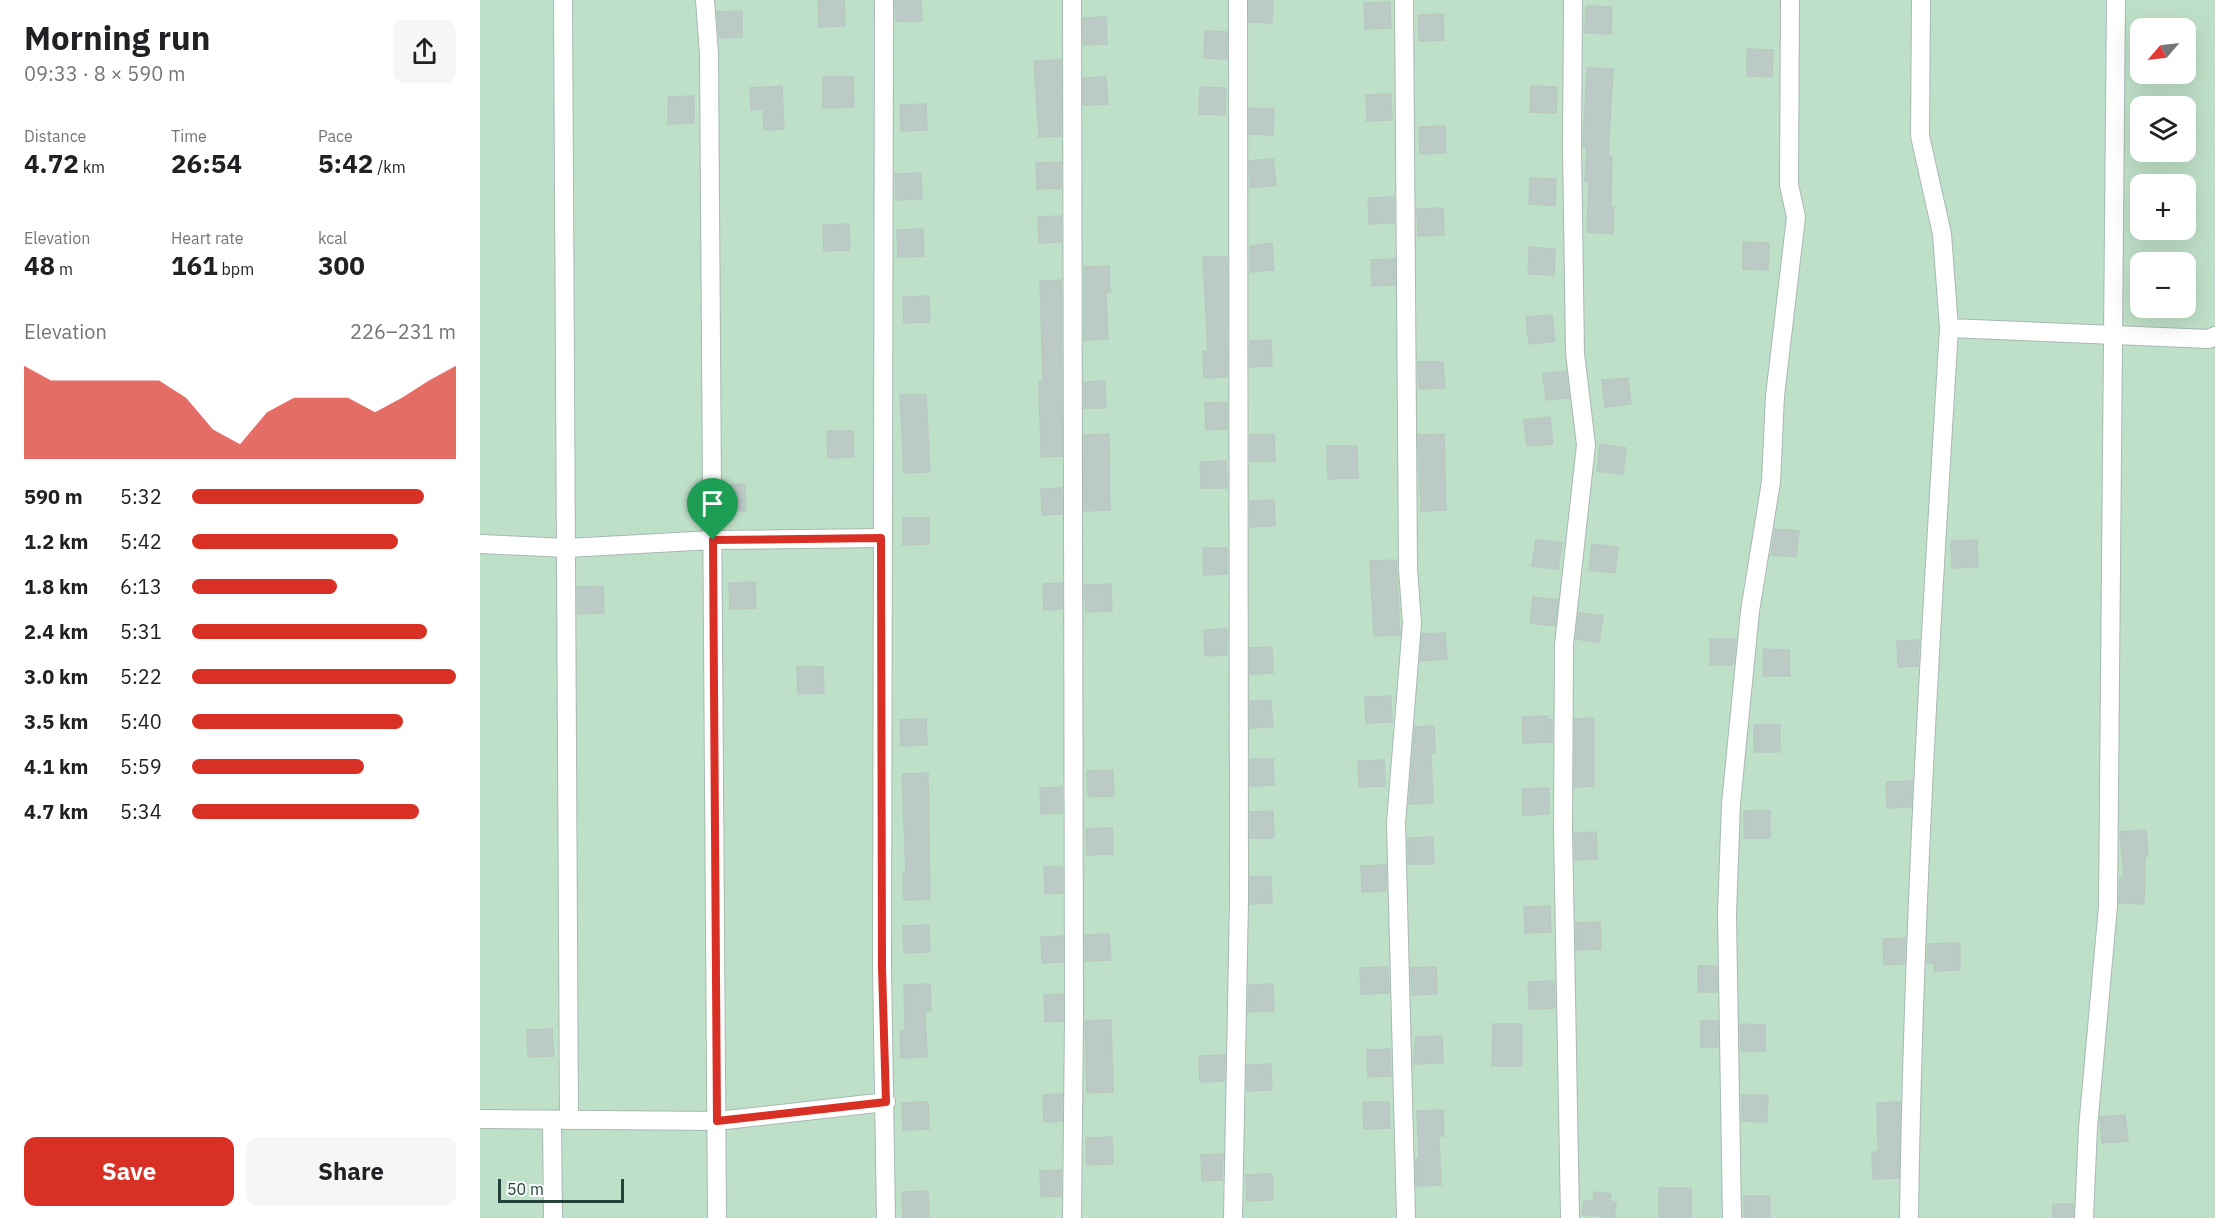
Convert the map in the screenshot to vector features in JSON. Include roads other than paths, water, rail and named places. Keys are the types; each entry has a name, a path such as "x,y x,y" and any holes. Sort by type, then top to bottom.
{"street":[{"path":"553,1218 560,1120 567,548 563,0"},
{"path":"705,0 709,54 717,1218"},
{"path":"884,0 881,538 882,968 886,1102 886,1218"},
{"path":"1072,0 1074,1017 1072,1218"},
{"path":"1233,1218 1239,900 1238,0"},
{"path":"1404,0 1408,569 1412,623 1396,823 1406,1218"},
{"path":"1569,1218 1563,829 1564,645 1586,445 1575,353 1572,146 1573,0"},
{"path":"1732,1218 1727,914 1731,804 1750,611 1771,482 1775,396 1796,217 1790,185 1790,0"},
{"path":"1909,1218 1914,977 1949,328 1942,234 1920,136 1921,0"},
{"path":"2084,1218 2088,1128 2108,906 2111,337 2116,0"},
{"path":"1949,328 2111,337 2209,339 2215,336"},
{"path":"480,544 567,548 713,540 881,538"},
{"path":"480,1119 717,1121 886,1102"}]}
